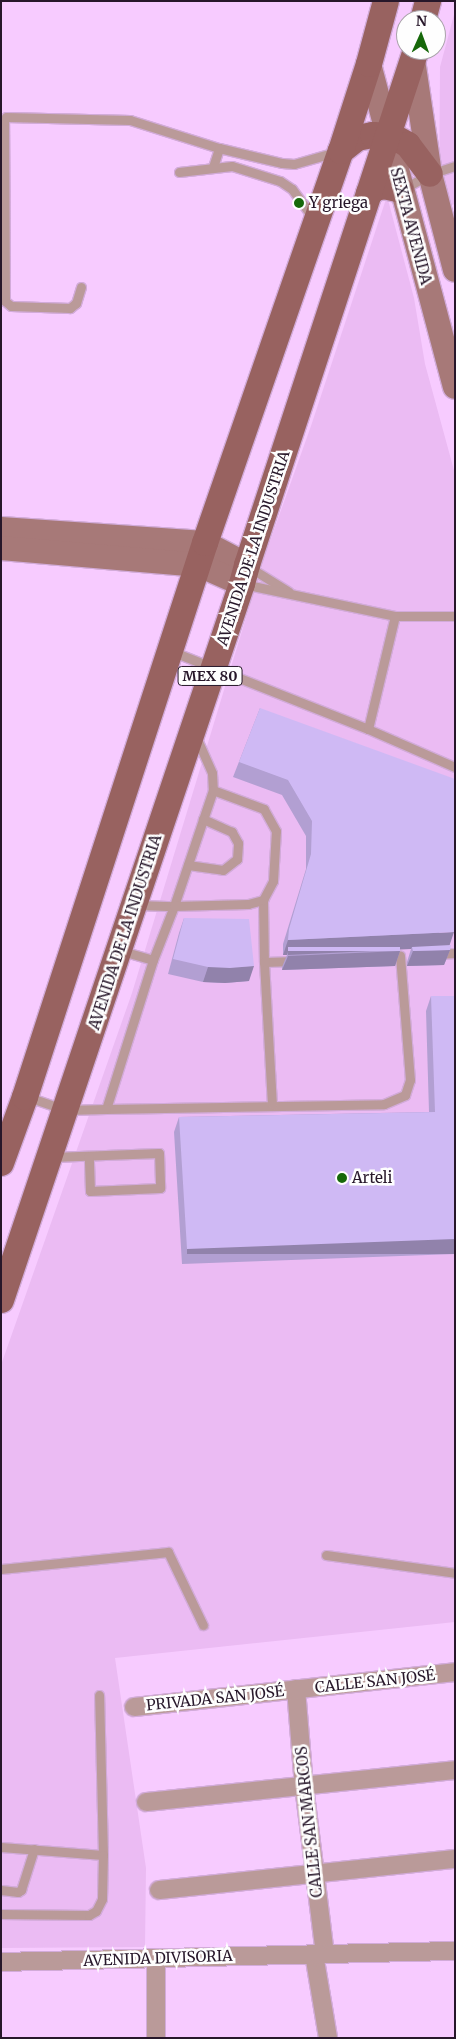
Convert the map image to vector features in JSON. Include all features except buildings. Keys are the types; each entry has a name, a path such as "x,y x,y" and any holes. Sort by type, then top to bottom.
{"main road":[{"name":"MEX 80","path":"1,1163 25,1097 202,554 341,151 369,64 386,1"},
{"name":"AVENIDA DE LA INDUSTRIA","path":"1,1300 245,575 412,60"},
{"name":"SEXTA AVENIDA","path":"415,60 430,174 447,206 455,270"},
{"name":"SEXTA AVENIDA","path":"369,64 455,387"},
{"path":"341,151 357,138 373,134 388,136 408,145 430,174"},
{"path":"369,193 376,188 384,186 401,190"},
{"path":"1,529 202,554 245,575"},
{"path":"1,548 202,554"}],"street":[{"name":"CALLE SAN JOSÉ","path":"296,1689 455,1672"},
{"name":"PRIVADA SAN JOSÉ","path":"134,1706 296,1689"},
{"name":"CALLE SAN MARCOS","path":"296,1689 304,1786 315,1874 319,1954 328,2038"},
{"path":"146,1802 455,1770"},
{"path":"160,1890 455,1858"},
{"name":"AVENIDA DIVISORIA","path":"1,1962 455,1951"},
{"path":"156,1958 156,2038"}],"lane":[{"path":"81,287 76,303 70,308 11,306 5,301 4,121 6,117 130,120 219,148 282,163 294,164 341,151"},
{"path":"213,167 219,148"},
{"path":"180,172 232,166 280,181 292,189 316,223"},
{"path":"401,190 430,174 455,166"},
{"path":"245,575 296,596 395,616 455,616"},
{"path":"245,575 296,596"},
{"path":"368,729 395,616"},
{"path":"171,651 368,729 455,767"},
{"path":"106,1109 153,960 174,906 213,790 212,773 192,730"},
{"path":"213,790 264,809 276,831 273,881 263,900 264,962 272,1105"},
{"path":"188,865 223,870 237,859 238,844 232,832 203,819"},
{"path":"135,905 248,904 263,900"},
{"path":"119,950 153,960"},
{"path":"427,954 455,953"},
{"path":"25,1097 66,1110 384,1104 405,1096 410,1080 400,955"},
{"path":"264,962 303,960"},
{"path":"50,1158 159,1152 160,1188 90,1191 89,1156"},
{"path":"1,1568 168,1552 203,1625"},
{"path":"326,1554 455,1573"},
{"path":"1,1914 89,1916 96,1912 102,1899 103,1855 99,1695"},
{"path":"1,1847 103,1855"},
{"path":"1,1890 18,1892 21,1890 34,1849"}],"shaded area":[{"path":"455,11 455,204 439,209 440,67 442,60 446,60 446,45"},
{"path":"387,196 414,298 425,364 455,474 455,1622 115,1658 146,1868 145,1947 1,1948 1,1365 132,993 265,555 311,426"}],"place":[{"name":"Y griega","path":"299,203"},
{"name":"Arteli","path":"342,1178"}]}
